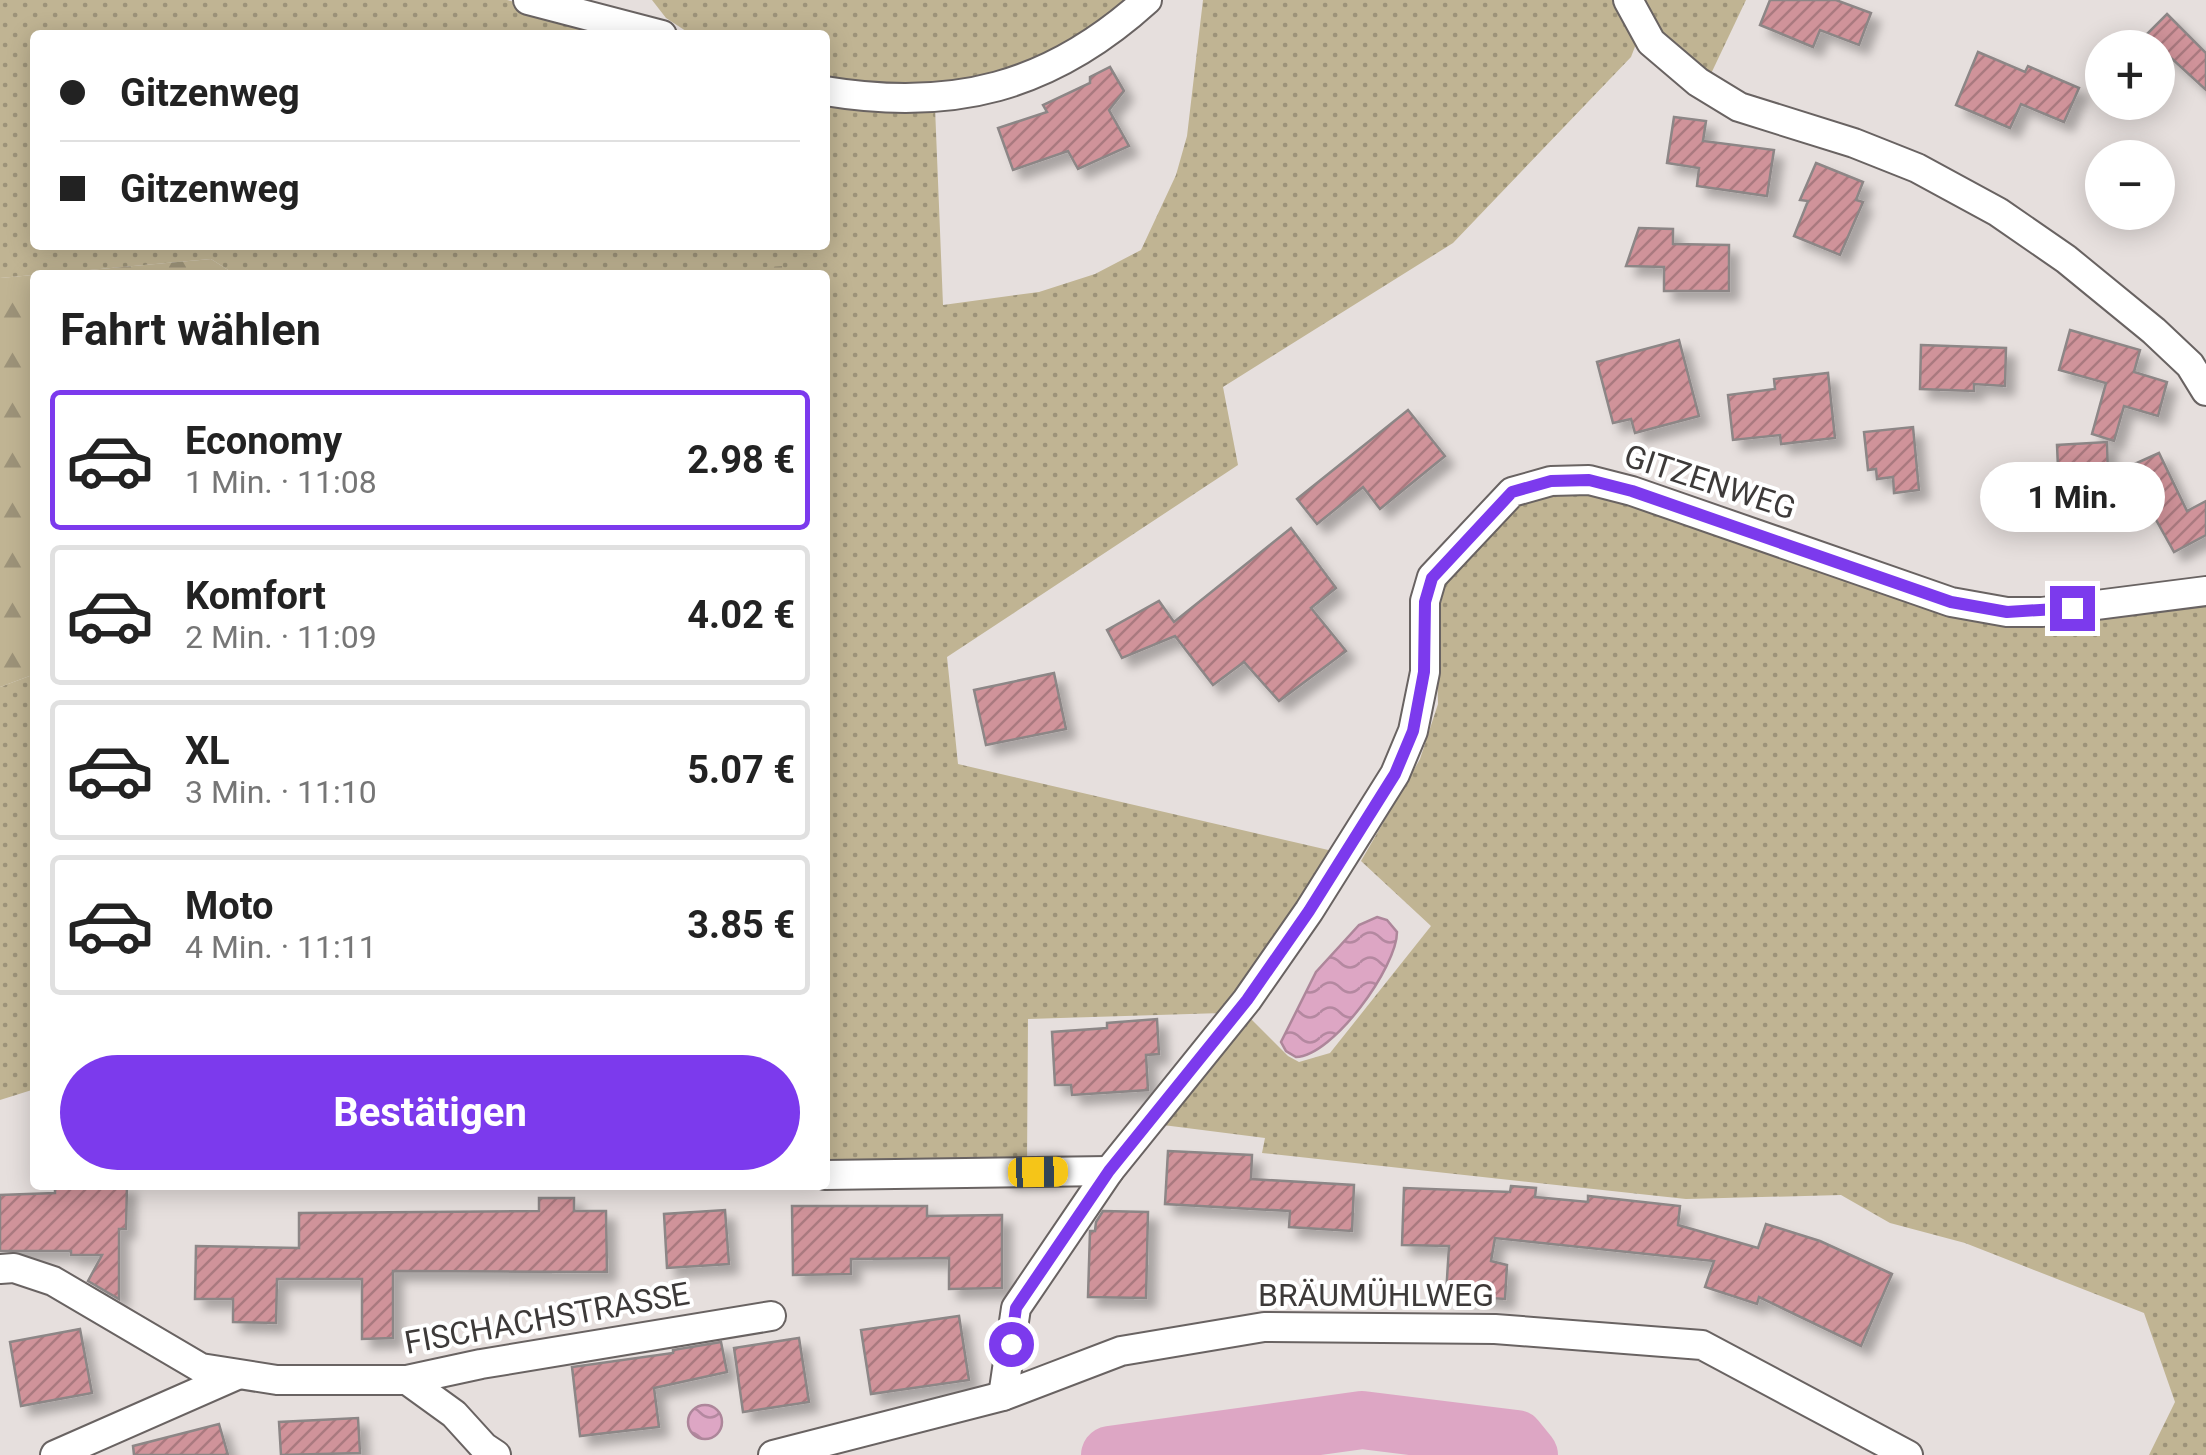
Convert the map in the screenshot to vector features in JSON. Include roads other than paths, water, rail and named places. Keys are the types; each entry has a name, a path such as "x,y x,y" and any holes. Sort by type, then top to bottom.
{"street":[{"path":"528,0 643,30"},
{"path":"830,92 928,100 1000,86 1045,70 1088,47 1147,0"},
{"path":"1628,0 1651,42 1698,82 1739,107 1854,143 1917,168 2066,259 2154,331 2190,365 2206,391"},
{"name":"GITZENWEG","path":"1004,1396 1016,1308 1109,1171 1247,1000 1387,788 1413,731 1424,672 1425,602 1432,578 1512,492 1551,481 1589,480 1632,491 1951,602 2007,612 2042,612 2206,590"},
{"path":"830,1175 1109,1171"},
{"name":"FISCHACHSTRASSE","path":"0,1269 14,1268 53,1281 201,1368 277,1380 407,1380 771,1316"},
{"name":"BRÄUMÜHLWEG","path":"774,1455 1004,1396 1121,1351 1264,1326 1495,1329 1702,1345 1908,1455"},
{"path":"56,1455 238,1374"},
{"path":"407,1380 454,1414 482,1452"}],"water":[{"path":"1377,917 1387,920 1397,932 1375,987 1327,1042 1296,1057 1286,1051 1281,1042 1316,972 1359,925"},
{"path":"705,1405 717,1410 722,1422 717,1434 705,1439 693,1434 688,1422 693,1410"}],"waterway":[{"path":"1110,1455 1362,1420 1516,1439 1529,1455"}]}
